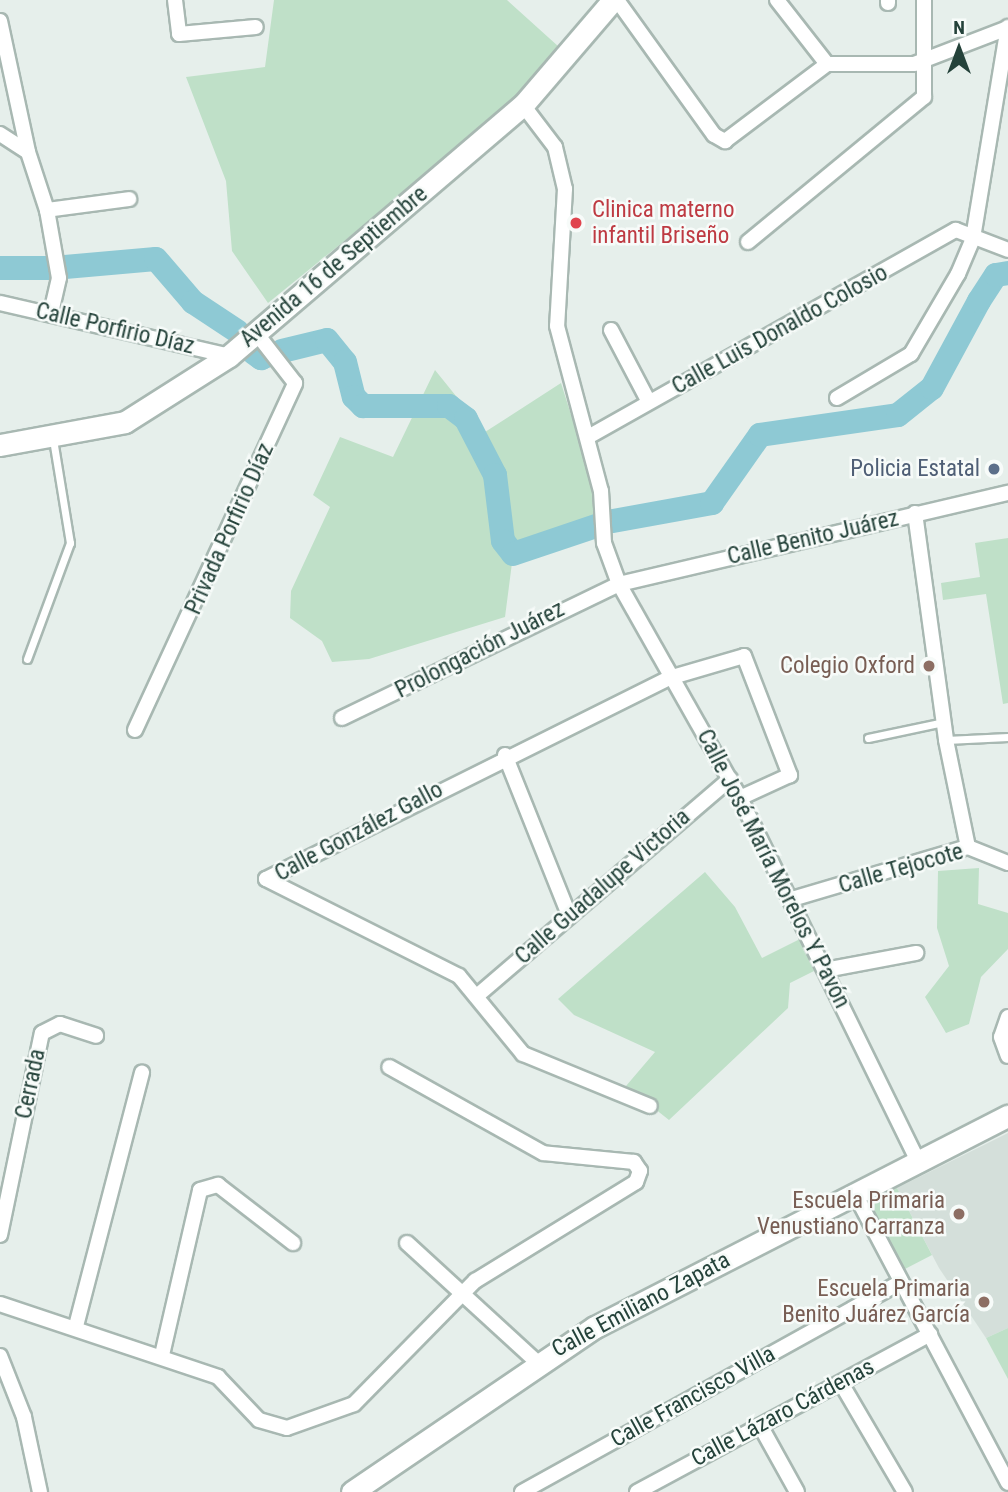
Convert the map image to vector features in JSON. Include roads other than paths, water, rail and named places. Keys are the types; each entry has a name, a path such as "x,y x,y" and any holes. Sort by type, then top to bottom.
{"main road":[{"name":"Avenida 16 de Septiembre","path":"0,445 53,439 125,422 229,356 523,105 615,0"},
{"name":"Calle Emiliano Zapata","path":"352,1492 537,1362 854,1192 1008,1116"}],"street":[{"path":"175,0 179,34 256,27"},
{"path":"615,0 714,135 725,141 827,64 929,61 1008,27"},
{"path":"777,0 827,64"},
{"path":"748,242 924,97 929,61 925,0"},
{"path":"0,21 28,152 47,210 59,278 51,314"},
{"path":"837,398 911,354 940,312 973,238 1008,27"},
{"path":"523,105 555,146 565,189 557,326 588,436 604,543 619,584"},
{"path":"0,134 28,152"},
{"path":"47,210 128,199"},
{"name":"Calle Luis Donaldo Colosio","path":"588,436 956,230 1008,250"},
{"name":"Calle Porfirio Díaz","path":"0,303 229,356"},
{"path":"611,330 649,402"},
{"name":"Privada Porfirio Díaz","path":"135,730 295,383 257,334"},
{"name":"Calle Benito Juárez","path":"619,584 1008,493"},
{"path":"915,513 946,740 968,847"},
{"name":"Calle José María Morelos Y Pavón","path":"619,584 669,678 689,702 740,798 792,899 917,1160"},
{"name":"Prolongación Juárez","path":"342,718 619,584"},
{"name":"Calle González Gallo","path":"478,995 459,976 266,880 505,755 669,678 744,656 790,775 740,798"},
{"path":"505,755 569,915"},
{"name":"Calle Guadalupe Victoria","path":"478,995 730,779"},
{"name":"Calle Tejocote","path":"792,899 968,847 1008,863"},
{"path":"825,970 916,953"},
{"path":"478,995 523,1054 650,1106"},
{"path":"1008,1017 1001,1037 1008,1056"},
{"name":"Cerrada","path":"0,1235 42,1033 60,1024 96,1035"},
{"path":"0,1304 162,1354 218,1377 259,1420 287,1428 354,1404 462,1292 508,1258 535,1248 636,1182 640,1171 634,1162 543,1153 389,1067"},
{"path":"76,1326 142,1072"},
{"path":"162,1354 200,1190 218,1185 293,1243"},
{"path":"854,1192 1008,1483"},
{"name":"Calle Emiliano Zapata","path":"407,1243 537,1362"},
{"name":"Calle Francisco Villa","path":"523,1492 901,1282"},
{"name":"Calle Lázaro Cárdenas","path":"637,1492 930,1334"},
{"path":"0,1356 24,1418 40,1492"},
{"path":"841,1383 905,1492"},
{"path":"761,1427 797,1492"},
{"path":"998,1492 1008,1491"}],"lane":[{"path":"27,659 70,543 53,439"},
{"path":"868,738 944,722"},
{"path":"946,740 1008,737"}],"waterway":[{"path":"65,267 156,259 193,302 237,331"},
{"path":"0,268 54,268"},
{"path":"613,521 712,503 760,435 898,415 932,388 996,275 1008,273"},
{"path":"282,351 327,340 345,362 354,397 363,406 449,406 466,419 495,475 503,541 513,554 596,526"},
{"path":"254,353 261,358 271,354"}],"place":[{"name":"Clinica materno infantil Briseño","path":"576,223"},
{"name":"Policia Estatal","path":"994,469"},
{"name":"Colegio Oxford","path":"929,666"},
{"name":"Escuela Primaria Venustiano Carranza","path":"959,1214"},
{"name":"Escuela Primaria Benito Juárez García","path":"984,1302"}]}
